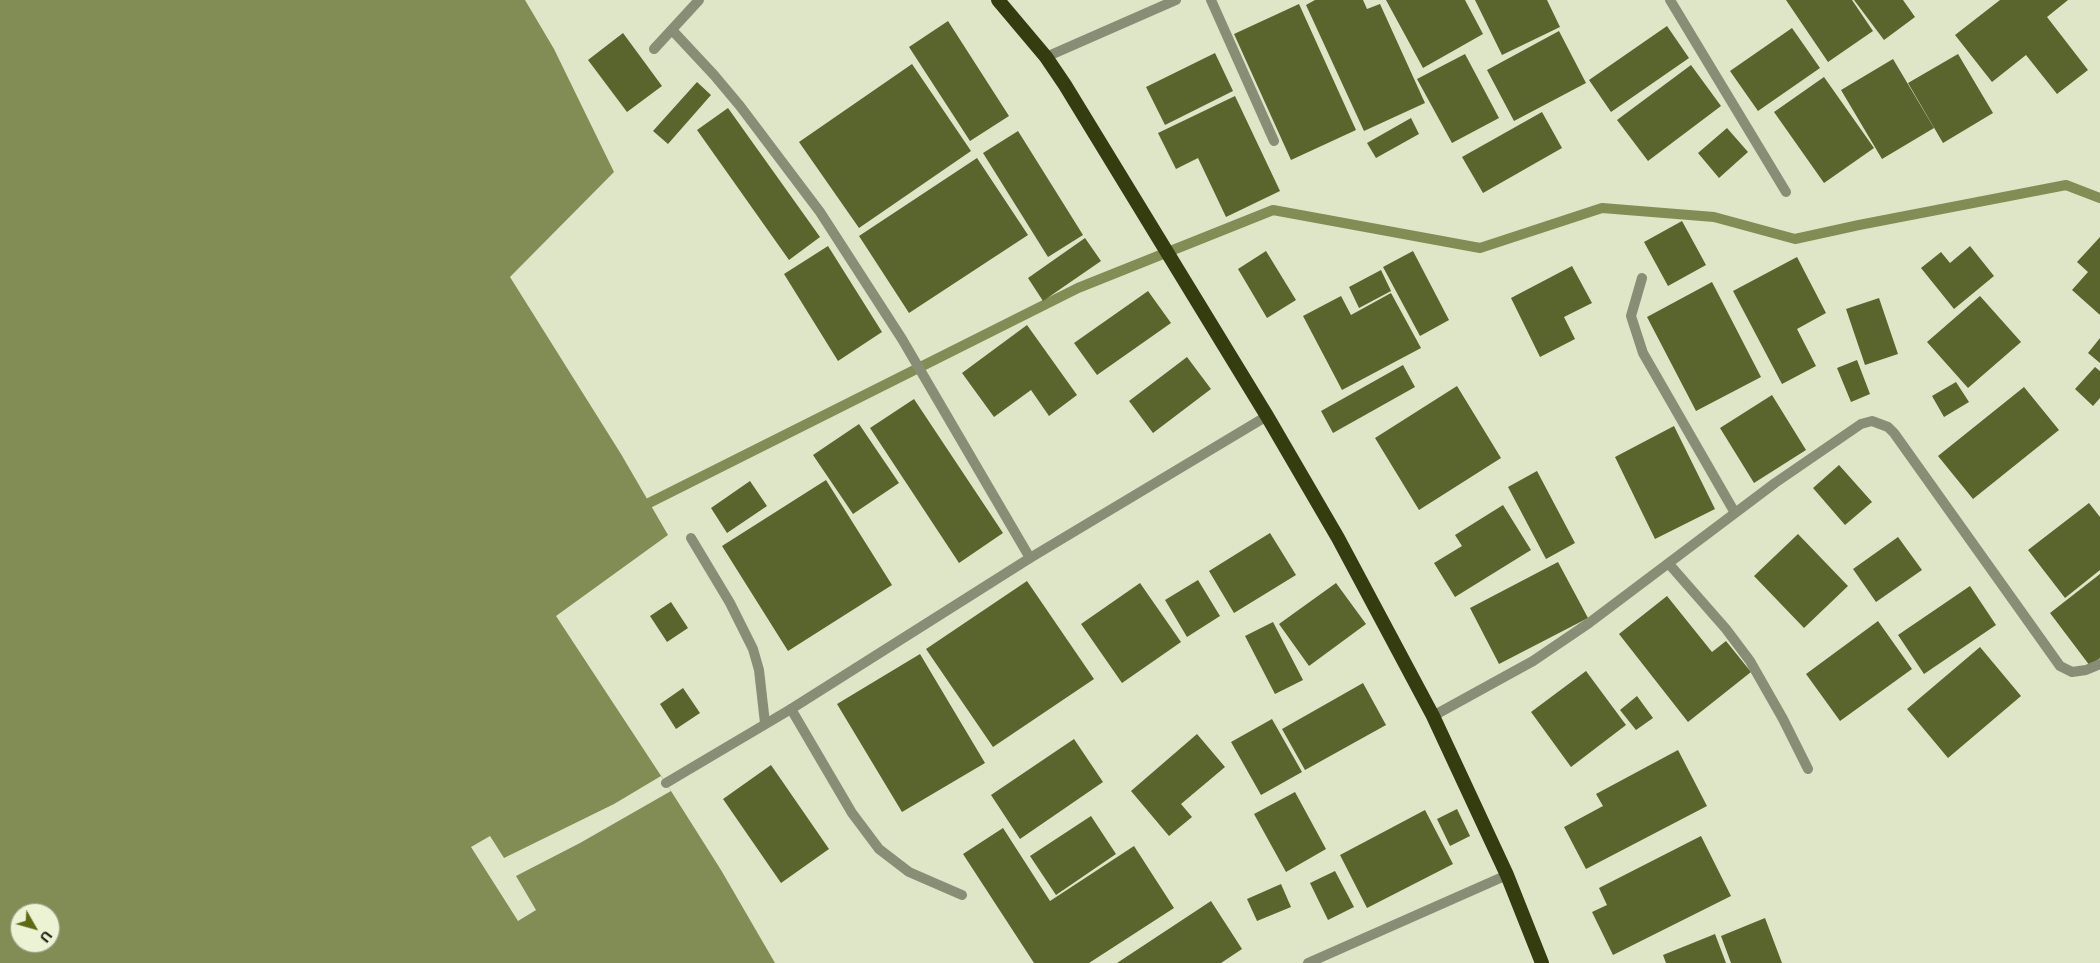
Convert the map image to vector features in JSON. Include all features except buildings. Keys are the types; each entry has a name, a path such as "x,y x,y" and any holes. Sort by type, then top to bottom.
{"highway":[{"path":"998,0 1046,57 1094,131 1268,416 1338,538 1433,716 1506,875 1542,963"}],"street":[{"path":"654,49 700,0"},
{"path":"1046,57 1176,0"},
{"path":"1211,0 1274,141"},
{"path":"1670,0 1786,192"},
{"path":"672,30 714,75 776,152 820,212 902,339 1030,558"},
{"path":"1642,278 1631,316 1640,346 1735,513"},
{"path":"666,783 791,709 1030,558 1268,416"},
{"path":"1433,716 1533,661 1589,623 1735,513 1861,424 1878,422 1894,432 2060,666 2072,672 2086,670 2100,664"},
{"path":"691,538 730,603 753,649 759,670 765,724"},
{"path":"1668,564 1726,629 1750,661 1783,719 1808,769"},
{"path":"791,709 852,812 879,848 909,872 962,895"},
{"path":"1308,963 1506,875"}],"shaded area":[{"path":"0,0 525,0 554,49 614,172 510,277 621,454 668,535 556,616 721,870 775,963 0,963"}],"pier":[{"path":"661,776 671,791 580,843 516,876 536,910 518,921 471,847 490,836 504,858 614,804"}],"waterway":[{"path":"649,503 1078,288 1273,210 1480,248 1602,208 1714,217 1795,239 2066,185 2100,198"}]}
